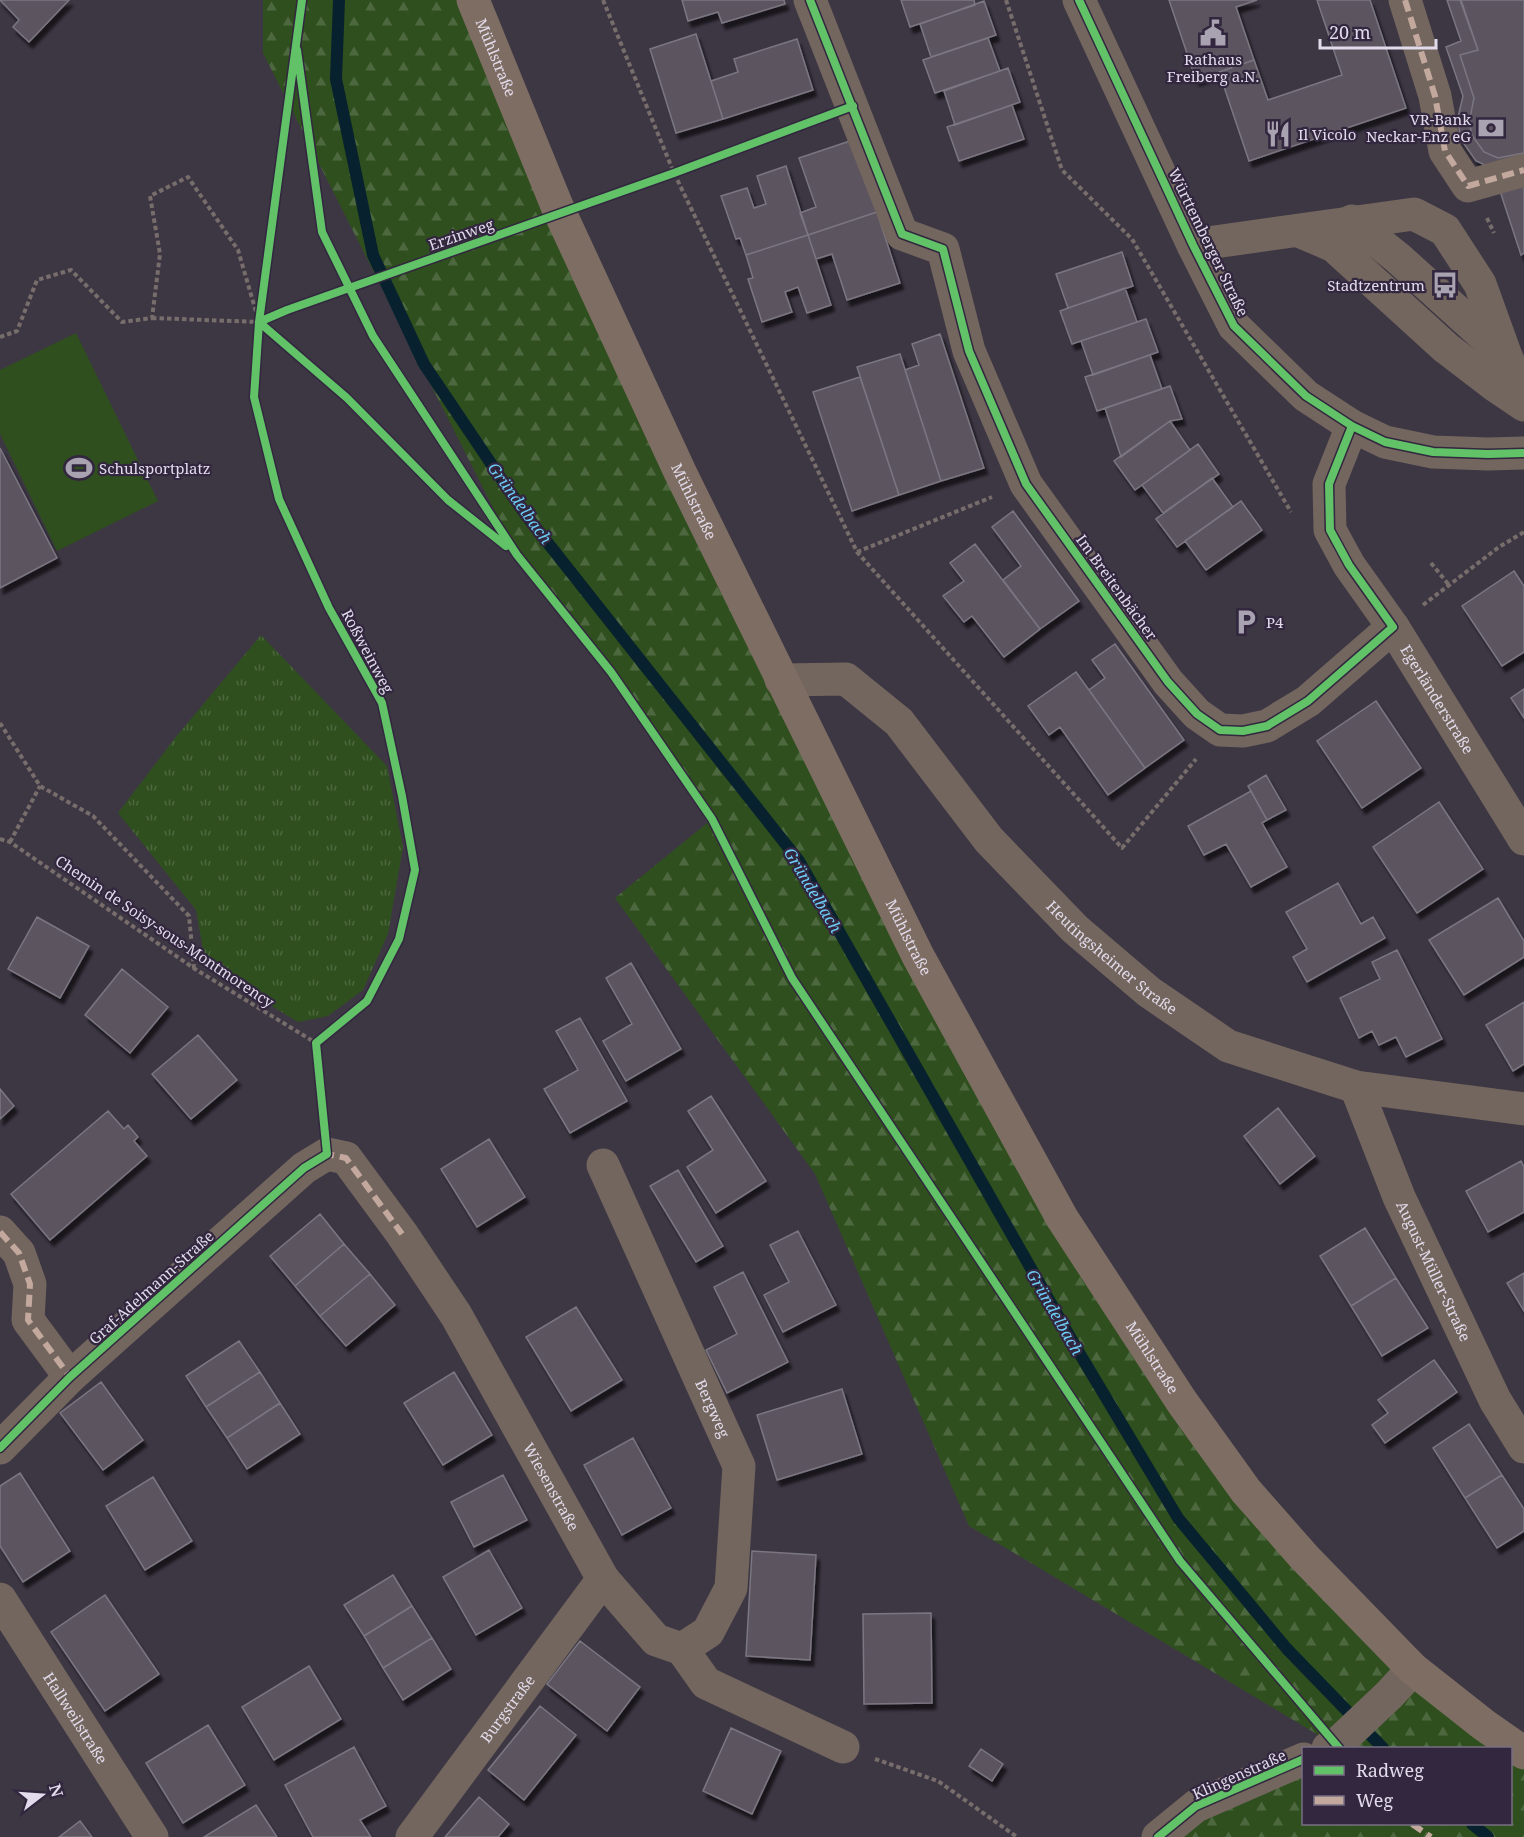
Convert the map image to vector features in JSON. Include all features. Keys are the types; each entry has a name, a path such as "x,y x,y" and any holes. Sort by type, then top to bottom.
{"main road":[{"name":"Mühlstraße","path":"473,0 556,206 680,472 918,956 1062,1218 1182,1402 1246,1491 1305,1558 1413,1669 1484,1725 1524,1753"}],"street":[{"path":"810,0 853,106"},
{"name":"Württemberger Straße","path":"1079,0 1193,245 1234,326 1306,396 1352,426 1384,442 1433,452 1524,453"},
{"path":"1405,0 1435,96 1445,151 1468,186 1524,170"},
{"name":"Im Breitenbächer","path":"853,106 902,234 943,249 969,351 1026,484 1168,682 1197,714 1220,730"},
{"path":"1193,245 1414,214 1445,230 1480,284 1506,356 1524,396"},
{"path":"1352,221 1398,258 1506,356"},
{"path":"1299,231 1334,246 1446,348 1524,405"},
{"name":"Egerländerstraße","path":"1352,426 1329,484 1330,530 1349,565 1393,627 1524,839"},
{"path":"1220,730 1243,731 1267,726 1308,701 1393,627"},
{"name":"Heutingsheimer Straße","path":"781,680 846,679 899,722 989,840 1075,929 1149,992 1228,1046 1356,1087 1524,1110"},
{"name":"August-Müller-Straße","path":"1356,1087 1403,1207 1495,1400 1524,1447"},
{"name":"Graf-Adelmann-Straße","path":"0,1448 70,1377 304,1168 327,1154"},
{"name":"Wiesenstraße","path":"327,1154 346,1158 402,1234 456,1315 603,1579 656,1640 682,1648"},
{"name":"Bergweg","path":"603,1165 739,1466 730,1588 708,1632 682,1648"},
{"path":"0,1232 20,1253 30,1284 28,1320 70,1377"},
{"name":"Burgstraße","path":"412,1837 603,1579"},
{"name":"Hallweilstraße","path":"0,1599 152,1837"},
{"path":"682,1648 706,1683 843,1747"},
{"path":"1332,1747 1389,1695 1413,1669"},
{"name":"Klingenstraße","path":"1158,1837 1196,1806 1302,1760"}],"path":[{"path":"603,0 674,173 857,552 1122,848 1220,730"},
{"path":"1006,0 1062,170 1132,239 1300,526 1330,530"},
{"path":"0,337 17,331 37,280 71,270 122,322 152,318 259,322 238,250 188,177 150,196 160,254 152,318"},
{"path":"857,552 1026,484"},
{"path":"1393,627 1498,547 1524,532"},
{"path":"1431,563 1449,585"},
{"path":"0,723 40,786 93,816 189,916 195,969"},
{"path":"10,842 40,786"},
{"path":"316,1043 327,1154"},
{"path":"843,1747 938,1781 1017,1837"}],"green space":[{"path":"263,0 473,0 918,956 1246,1491 1524,1753 1524,1837 1158,1837 1302,1760 1302,1825 1512,1825 1512,1747 1330,1747 1335,1745 969,1526 815,1174 615,898 712,819 611,672 517,555 263,53"},
{"name":"Schulsportplatz","path":"76,333 158,501 57,551 0,434 0,370"},
{"path":"261,635 387,766 403,847 388,934 363,990 328,1016 298,1022 206,966 196,910 118,813 175,738"}],"building":[{"path":"0,0 69,0 29,42 13,27 19,20"},
{"path":"682,0 784,0 785,4 722,23 718,12 688,21"},
{"path":"901,0 974,0 975,5 910,27"},
{"name":"Rathaus Freiberg a.N.","path":"1169,0 1257,0 1236,7 1254,60 1196,80"},
{"path":"1317,0 1370,0 1406,108 1249,161 1219,72 1254,60 1268,100 1342,75"},
{"path":"1447,0 1461,0 1478,50 1460,55 1474,98 1470,118 1471,134 1484,152 1498,158 1524,153 1524,165 1496,170 1476,161 1460,138 1458,117 1463,96 1446,47 1461,41"},
{"path":"1460,0 1524,0 1524,153 1498,158 1484,152 1471,134 1470,118 1474,98 1460,55 1478,50"},
{"path":"984,1 996,35 931,57 920,24"},
{"path":"696,34 723,119 676,133 650,49"},
{"path":"988,38 1000,71 935,93 923,60"},
{"path":"797,39 813,90 723,119 711,81 738,72 734,59"},
{"path":"1008,68 1020,102 955,125 944,91"},
{"path":"1012,105 1024,139 959,161 947,127"},
{"path":"853,140 877,212 808,235 800,213 816,207 799,158"},
{"path":"786,166 808,235 746,255 740,238 736,239 721,196 747,188 754,208 766,204 757,176"},
{"path":"1524,180 1524,253 1521,255 1499,188"},
{"path":"877,212 900,283 847,300 832,254 816,259 808,235"},
{"path":"808,235 831,305 807,313 798,287 785,292 792,312 762,322 748,279 753,278 746,255"},
{"path":"1122,252 1133,286 1068,308 1056,274"},
{"path":"1125,288 1137,322 1072,344 1060,311"},
{"path":"1146,319 1158,352 1093,375 1081,341"},
{"path":"940,334 984,468 941,481 905,370 919,365 912,344"},
{"path":"900,354 941,481 899,495 857,367"},
{"path":"1150,355 1162,389 1097,411 1085,377"},
{"path":"860,377 899,495 852,511 813,392"},
{"path":"1170,386 1182,419 1170,421 1121,457 1105,408"},
{"path":"1170,421 1190,450 1135,490 1114,461"},
{"path":"1198,444 1219,474 1163,513 1142,485"},
{"path":"0,448 57,558 0,588"},
{"path":"1212,478 1233,507 1177,547 1156,519"},
{"path":"1241,501 1262,530 1206,570 1185,541"},
{"path":"1013,511 1079,601 1040,629 1003,580 1021,566 992,527"},
{"path":"975,544 1040,629 1004,657 972,616 964,622 943,596 964,581 950,563"},
{"path":"1514,571 1524,586 1524,652 1502,666 1462,606"},
{"path":"1115,644 1184,740 1145,768 1089,690 1105,678 1092,660"},
{"path":"1076,672 1145,768 1108,795 1060,727 1049,735 1028,706"},
{"path":"1524,689 1524,718 1511,698"},
{"path":"1376,701 1421,768 1362,808 1317,741"},
{"path":"1266,775 1286,810 1267,820 1248,786"},
{"path":"1251,791 1267,820 1262,823 1287,867 1251,887 1226,844 1204,855 1188,826"},
{"path":"1439,802 1483,869 1417,913 1373,847"},
{"path":"1338,883 1361,924 1373,917 1385,938 1307,982 1293,957 1307,949 1286,912"},
{"path":"1498,898 1524,941 1524,957 1464,995 1429,940"},
{"path":"37,917 89,946 60,998 8,969"},
{"path":"1397,950 1442,1039 1406,1057 1396,1037 1379,1045 1372,1031 1359,1038 1340,998 1380,979 1372,962"},
{"path":"631,963 681,1049 626,1081 603,1041 632,1024 606,978"},
{"path":"122,969 168,1007 130,1053 85,1015"},
{"path":"1524,1002 1524,1064 1513,1071 1486,1025"},
{"path":"580,1018 627,1101 570,1133 544,1089 578,1070 556,1031"},
{"path":"198,1035 237,1080 191,1119 152,1074"},
{"path":"0,1089 14,1106 0,1119"},
{"path":"711,1096 766,1181 716,1213 687,1167 713,1150 688,1111"},
{"path":"1278,1108 1315,1156 1280,1184 1244,1136"},
{"path":"108,1111 124,1129 128,1125 138,1137 134,1141 147,1156 50,1240 11,1194"},
{"path":"489,1139 525,1197 477,1227 441,1169"},
{"path":"1521,1161 1524,1167 1524,1212 1488,1232 1466,1191"},
{"path":"678,1170 723,1246 696,1262 650,1186"},
{"path":"320,1214 344,1244 295,1286 270,1256"},
{"path":"1365,1228 1396,1278 1351,1306 1320,1256"},
{"path":"798,1231 836,1305 783,1332 764,1295 789,1282 770,1245"},
{"path":"344,1244 370,1274 320,1316 295,1286"},
{"path":"743,1272 788,1362 727,1393 706,1350 737,1334 714,1287"},
{"path":"1524,1273 1524,1311 1507,1283"},
{"path":"370,1274 395,1305 346,1346 320,1316"},
{"path":"1396,1278 1428,1328 1382,1356 1351,1306"},
{"path":"576,1307 622,1380 571,1411 526,1337"},
{"path":"239,1341 260,1372 206,1407 186,1376"},
{"path":"1434,1360 1457,1392 1385,1443 1372,1425 1388,1413 1378,1400"},
{"path":"260,1372 280,1403 227,1438 206,1407"},
{"path":"454,1372 492,1435 443,1465 404,1403"},
{"path":"101,1382 143,1440 103,1470 60,1413"},
{"path":"842,1389 862,1454 777,1480 757,1415"},
{"path":"280,1403 300,1434 247,1469 227,1438"},
{"path":"1469,1424 1502,1475 1465,1498 1433,1448"},
{"path":"633,1438 671,1508 622,1535 584,1465"},
{"path":"20,1473 70,1551 23,1582 0,1546 0,1486"},
{"path":"503,1475 527,1520 474,1547 451,1502"},
{"path":"1502,1475 1524,1509 1524,1531 1497,1548 1465,1498"},
{"path":"153,1477 192,1541 145,1570 106,1506"},
{"path":"489,1550 522,1608 476,1635 443,1577"},
{"path":"752,1551 816,1555 810,1660 746,1656"},
{"path":"393,1575 412,1606 364,1636 344,1605"},
{"path":"105,1595 159,1674 105,1711 51,1632"},
{"path":"412,1606 432,1638 383,1668 364,1636"},
{"path":"931,1613 932,1703 864,1704 863,1614"},
{"path":"432,1638 451,1669 403,1700 383,1668"},
{"path":"580,1641 640,1687 607,1731 547,1684"},
{"path":"309,1666 341,1719 274,1760 242,1707"},
{"path":"540,1706 576,1735 524,1800 488,1770"},
{"path":"208,1725 245,1785 183,1823 146,1763"},
{"path":"731,1728 781,1751 752,1814 703,1791"},
{"path":"354,1747 386,1806 360,1820 371,1837 313,1837 285,1785"},
{"path":"981,1749 1003,1764 992,1781 969,1766"},
{"path":"479,1797 509,1824 498,1837 445,1837"},
{"path":"256,1805 277,1837 204,1837"},
{"path":"80,1821 92,1837 59,1837"}],"waterway":[{"name":"Gründelbach","path":"339,0 336,79 373,255 424,364 525,514 799,861 1078,1351 1178,1518 1287,1649 1382,1747"},
{"name":"Gründelbach","path":"1473,1825 1488,1837"}],"marked path":[{"path":"1405,0 1435,96 1445,151 1468,186 1524,170"},
{"path":"323,1157 327,1154 346,1158 402,1234"},
{"path":"0,1232 19,1253 30,1284 28,1320 70,1377"},
{"path":"1413,1825 1431,1837"}],"cycle path":[{"name":"Roßweinweg","path":"0,1448 70,1377 304,1168 327,1154 316,1043 367,1001 399,939 415,870 382,703 329,608 279,499 254,397 259,322 302,0"},
{"path":"810,0 902,234 943,249 969,351 1026,484 1168,682 1197,714 1220,730 1243,731 1267,726 1308,701 1393,627 1349,565 1330,530 1329,484 1352,426"},
{"path":"1079,0 1193,245 1234,326 1306,396 1352,426 1385,442 1433,452 1524,453"},
{"path":"297,50 322,232 373,336 517,555 611,672 712,819 792,978 1180,1561 1338,1747"},
{"name":"Erzinweg","path":"259,322 853,106"},
{"path":"259,322 347,398 448,500 506,546"},
{"path":"1158,1837 1196,1806 1302,1760"}],"place":[{"name":"Rathaus Freiberg a.N.","path":"1213,33"},
{"name":"VR-Bank Neckar-Enz eG","path":"1491,128"},
{"name":"Il Vicolo","path":"1278,134"},
{"name":"Stadtzentrum","path":"1445,285"},
{"name":"Schulsportplatz","path":"79,468"},
{"name":"P4","path":"1246,622"}]}
